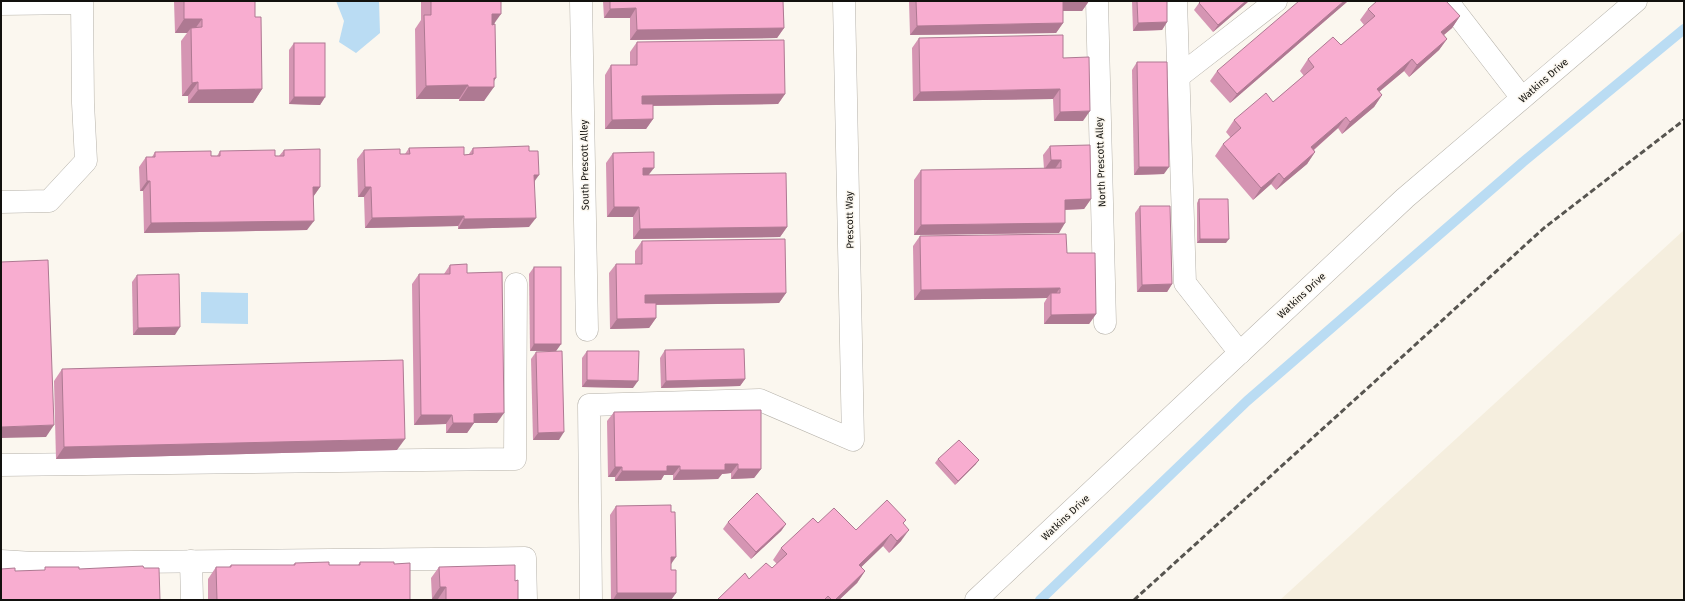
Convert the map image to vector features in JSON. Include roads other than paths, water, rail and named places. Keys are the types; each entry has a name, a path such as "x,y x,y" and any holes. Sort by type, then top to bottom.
{"street":[{"name":"South Prescott Alley","path":"581,1 587,330"},
{"name":"Prescott Way","path":"591,600 589,405 760,400 852,440 844,1"},
{"name":"North Prescott Alley","path":"1097,1 1105,323"},
{"path":"1176,1 1185,283 1240,353"},
{"path":"1178,77 1276,1"},
{"path":"1447,1 1522,98"},
{"name":"Watkins Drive","path":"976,600 1405,198 1636,1"},
{"path":"1,4 82,3 83,103 86,161 49,201 1,202"},
{"path":"1,465 515,459 516,284"},
{"path":"1,561 33,563 525,558 526,600"},
{"path":"191,561 192,600"}],"water":[{"path":"336,1 379,1 380,33 356,53 339,42 344,21"},
{"path":"201,292 248,293 248,324 201,323"}],"waterway":[{"path":"1040,600 1247,401 1523,162 1684,29"}],"railway":[{"path":"1134,600 1544,228 1684,120"}]}
